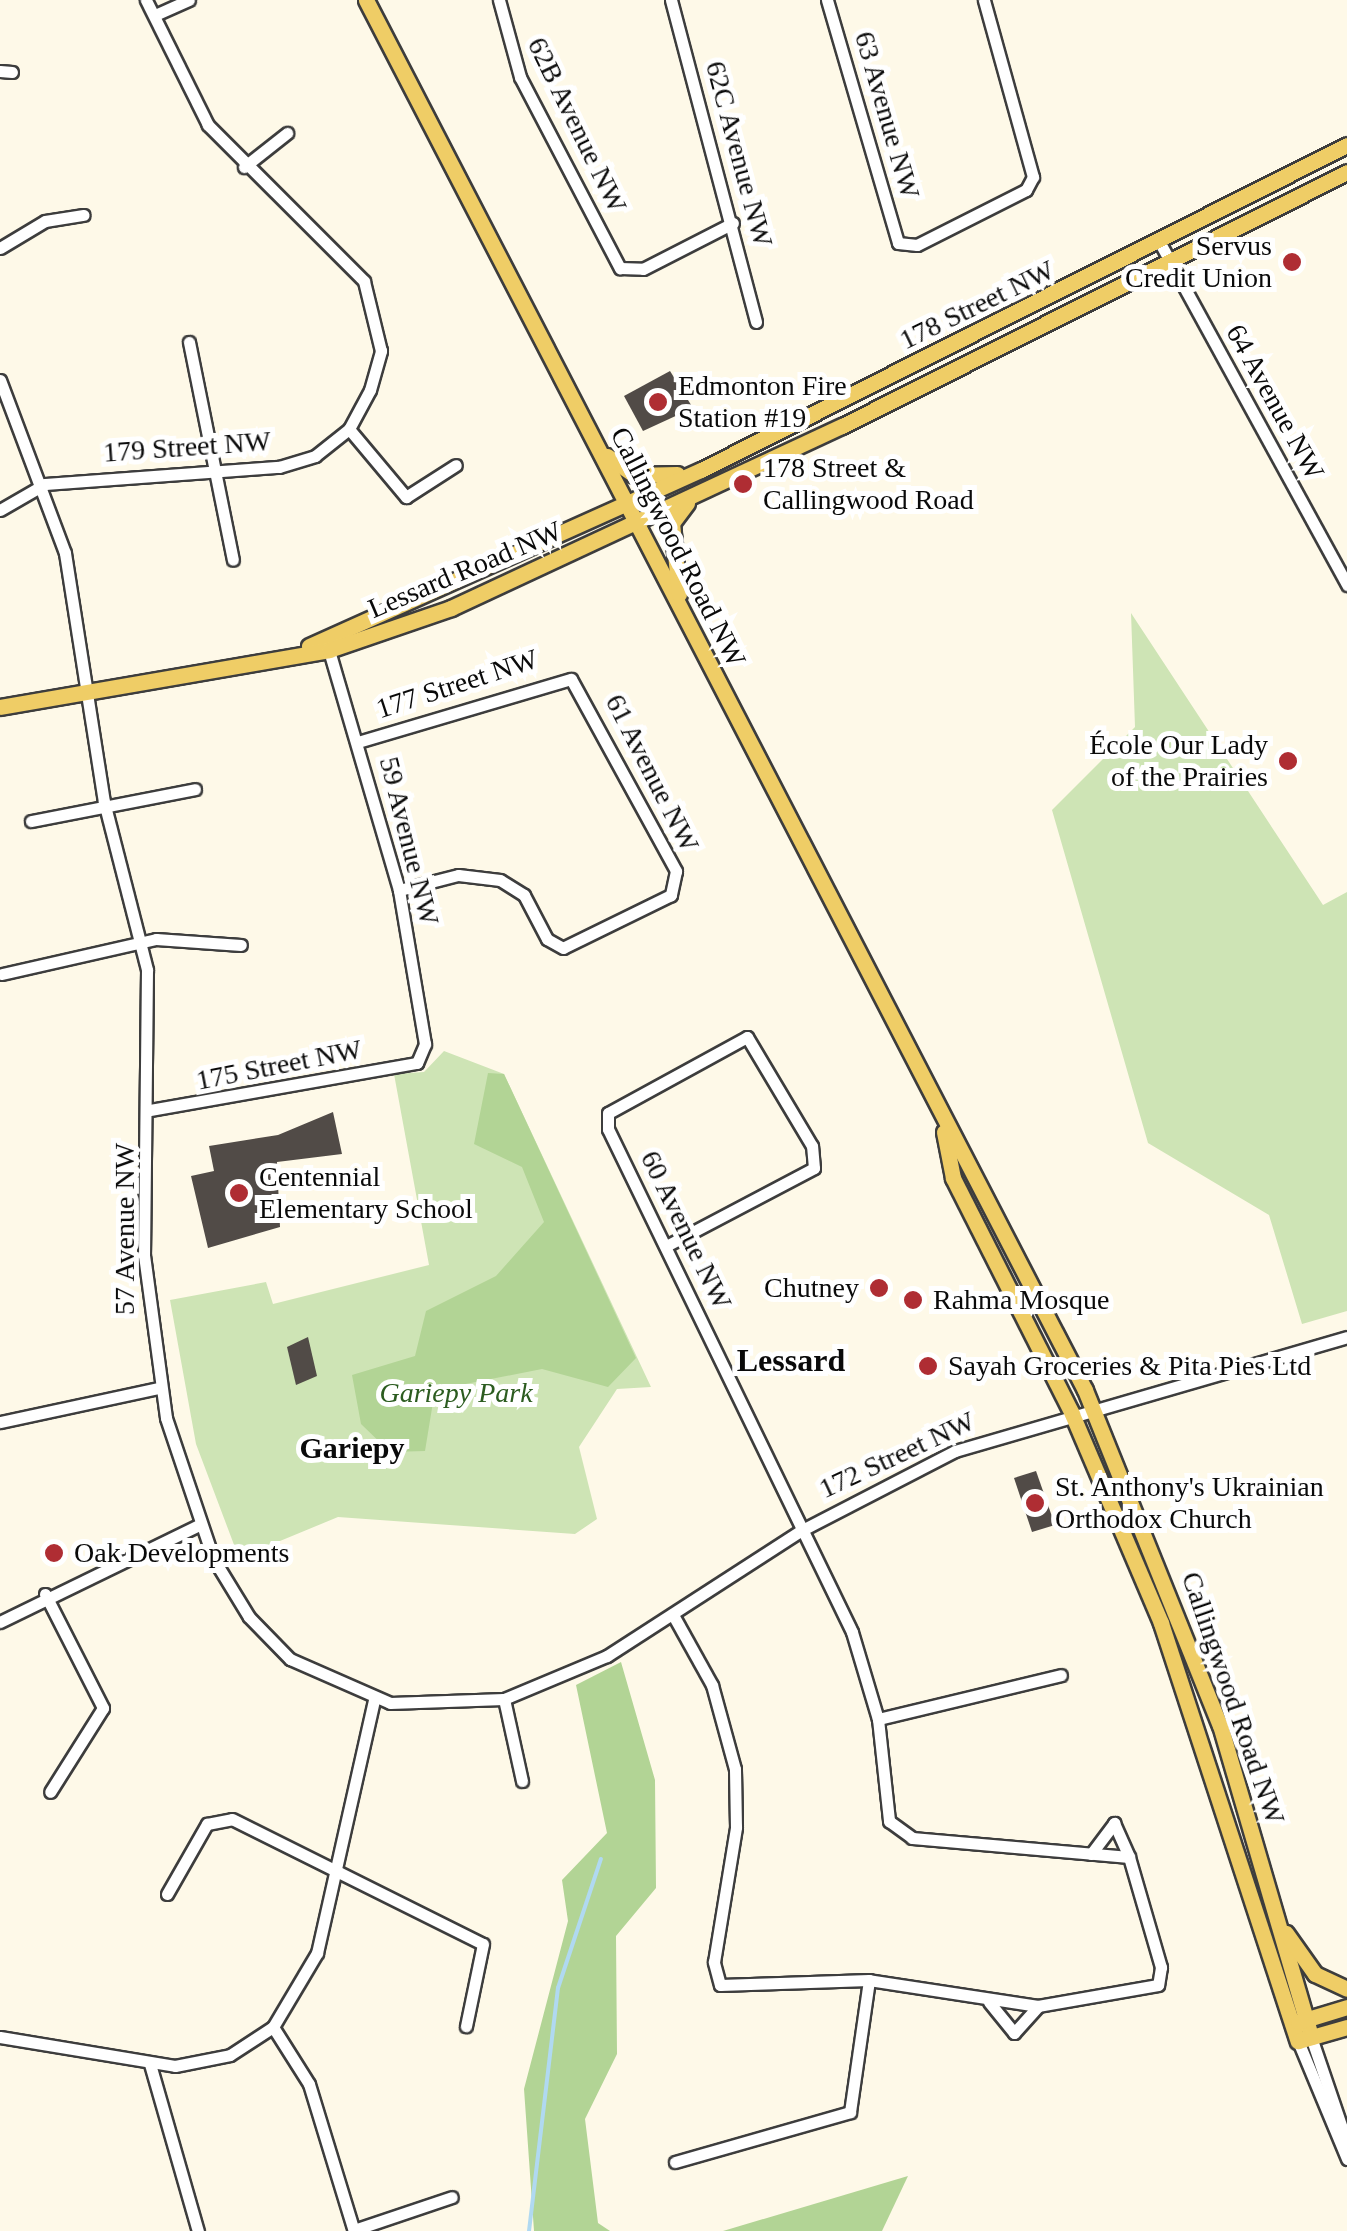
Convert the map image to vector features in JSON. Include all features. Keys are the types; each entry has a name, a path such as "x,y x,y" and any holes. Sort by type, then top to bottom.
{"main road":[{"name":"Callingwood Road NW","path":"366,0 1093,1407 1201,1671 1275,1904 1299,2021"},
{"name":"178 Street NW","path":"626,504 1160,243 1347,145"},
{"name":"178 Street NW","path":"636,522 1170,263 1347,172"},
{"path":"589,431 634,475 701,470"},
{"path":"680,608 672,523 701,490"},
{"name":"Lessard Road NW","path":"309,646 324,633 626,504"},
{"name":"Lessard Road NW","path":"0,706 87,697 309,646 330,650 452,608 636,522"},
{"name":"Callingwood Road NW","path":"942,1119 954,1178 1072,1414 1234,1824 1304,2039"},
{"path":"1275,1904 1306,1965 1347,1989"},
{"path":"1299,2021 1347,2007"},
{"path":"1304,2039 1347,2027"}],"street":[{"path":"146,0 208,125 244,166 355,268 374,306 381,351 349,429 406,497 456,465"},
{"path":"155,16 189,0"},
{"name":"62B Avenue NW","path":"499,0 520,77 620,268 643,270 734,223"},
{"name":"62C Avenue NW","path":"671,0 734,223 756,322"},
{"name":"63 Avenue NW","path":"827,0 898,244 933,237 1026,190 1033,177 984,0"},
{"path":"244,166 286,133"},
{"path":"0,248 45,221 84,215"},
{"name":"64 Avenue NW","path":"1160,243 1345,579"},
{"path":"188,342 234,560"},
{"name":"57 Avenue NW","path":"0,380 44,484 104,802 141,942 152,1015 144,1255 159,1388 200,1526 249,1617"},
{"name":"179 Street NW","path":"0,510 44,484 279,467 315,456 349,429"},
{"name":"59 Avenue NW","path":"324,633 399,890 425,1044 417,1063"},
{"name":"177 Street NW","path":"358,742 571,678"},
{"name":"61 Avenue NW","path":"399,890 458,875 500,880 524,894 547,939 563,948 671,895 676,871 571,678"},
{"path":"31,820 104,802 195,789"},
{"path":"2,974 141,942 241,945"},
{"name":"60 Avenue NW","path":"668,1246 814,1168 812,1146 747,1037 608,1112 668,1246 800,1531 852,1632 878,1719 897,1834 1091,1854"},
{"name":"175 Street NW","path":"150,1110 417,1063"},
{"name":"172 Street NW","path":"249,1617 318,1677 374,1700 423,1707 504,1699 589,1665 800,1531 955,1452 1093,1407 1347,1338"},
{"path":"0,1422 159,1388"},
{"path":"0,1622 45,1594 200,1526"},
{"path":"45,1594 103,1708 50,1792"},
{"path":"673,1615 712,1685 735,1769 716,1978 731,1988 869,1980 988,2002 1038,2006 1158,1985 1162,1967 1129,1857 1114,1823 1091,1854"},
{"path":"878,1719 1061,1676"},
{"path":"504,1699 522,1781"},
{"path":"0,2037 150,2064 217,2060 272,2026 311,1970 374,1700"},
{"path":"168,1894 218,1817 335,1866 483,1944 466,2026"},
{"path":"1091,1854 1129,1857"},
{"path":"674,2162 850,2112 869,1980"},
{"path":"988,2002 1008,2032 1038,2006"},
{"path":"272,2026 309,2084 354,2230 452,2197"},
{"path":"1304,2039 1347,2143"},
{"path":"1304,2039 1347,2159"},
{"path":"150,2064 198,2231"}],"green space":[{"path":"1131,613 1323,905 1347,892 1347,1311 1302,1324 1269,1215 1148,1143 1052,810 1135,727"},
{"name":"Gariepy Park","path":"444,1051 504,1074 651,1387 617,1389 579,1447 597,1519 575,1534 338,1517 239,1558 196,1444 170,1300 266,1282 273,1304 429,1265 394,1074 424,1072"},
{"path":"488,1073 504,1074 636,1358 608,1387 542,1369 435,1390 425,1451 390,1452 361,1424 352,1375 415,1356 426,1311 496,1276 544,1222 522,1167 474,1144"},
{"path":"621,1662 655,1780 656,1888 616,1936 617,2054 585,2119 598,2223 610,2231 534,2231 524,2089 568,1921 562,1880 607,1833 576,1685"},
{"path":"908,2176 882,2231 723,2231"}],"building":[{"name":"Edmonton Fire Station #19","path":"670,371 693,408 643,431 624,396"},
{"name":"Centennial Elementary School","path":"333,1112 342,1154 277,1162 280,1227 208,1248 191,1176 214,1171 209,1146 278,1135"},
{"path":"308,1337 317,1376 296,1385 287,1347"},
{"name":"St. Anthony's Ukrainian Orthodox Church","path":"1036,1471 1055,1525 1032,1532 1014,1478"}],"waterway":[{"path":"529,2231 558,1988 601,1859"}],"place":[{"name":"Servus Credit Union","path":"1292,262"},
{"name":"Edmonton Fire Station #19","path":"658,402"},
{"name":"178 Street & Callingwood Road","path":"743,484"},
{"name":"École Our Lady of the Prairies","path":"1288,761"},
{"name":"Centennial Elementary School","path":"239,1193"},
{"name":"Chutney","path":"879,1288"},
{"name":"Rahma Mosque","path":"913,1300"},
{"name":"Sayah Groceries & Pita Pies Ltd","path":"928,1366"},
{"name":"St. Anthony's Ukrainian Orthodox Church","path":"1035,1503"},
{"name":"Oak Developments","path":"54,1553"}],"district":[{"name":"Lessard","path":"791,1360"},
{"name":"Gariepy","path":"352,1448"}]}
